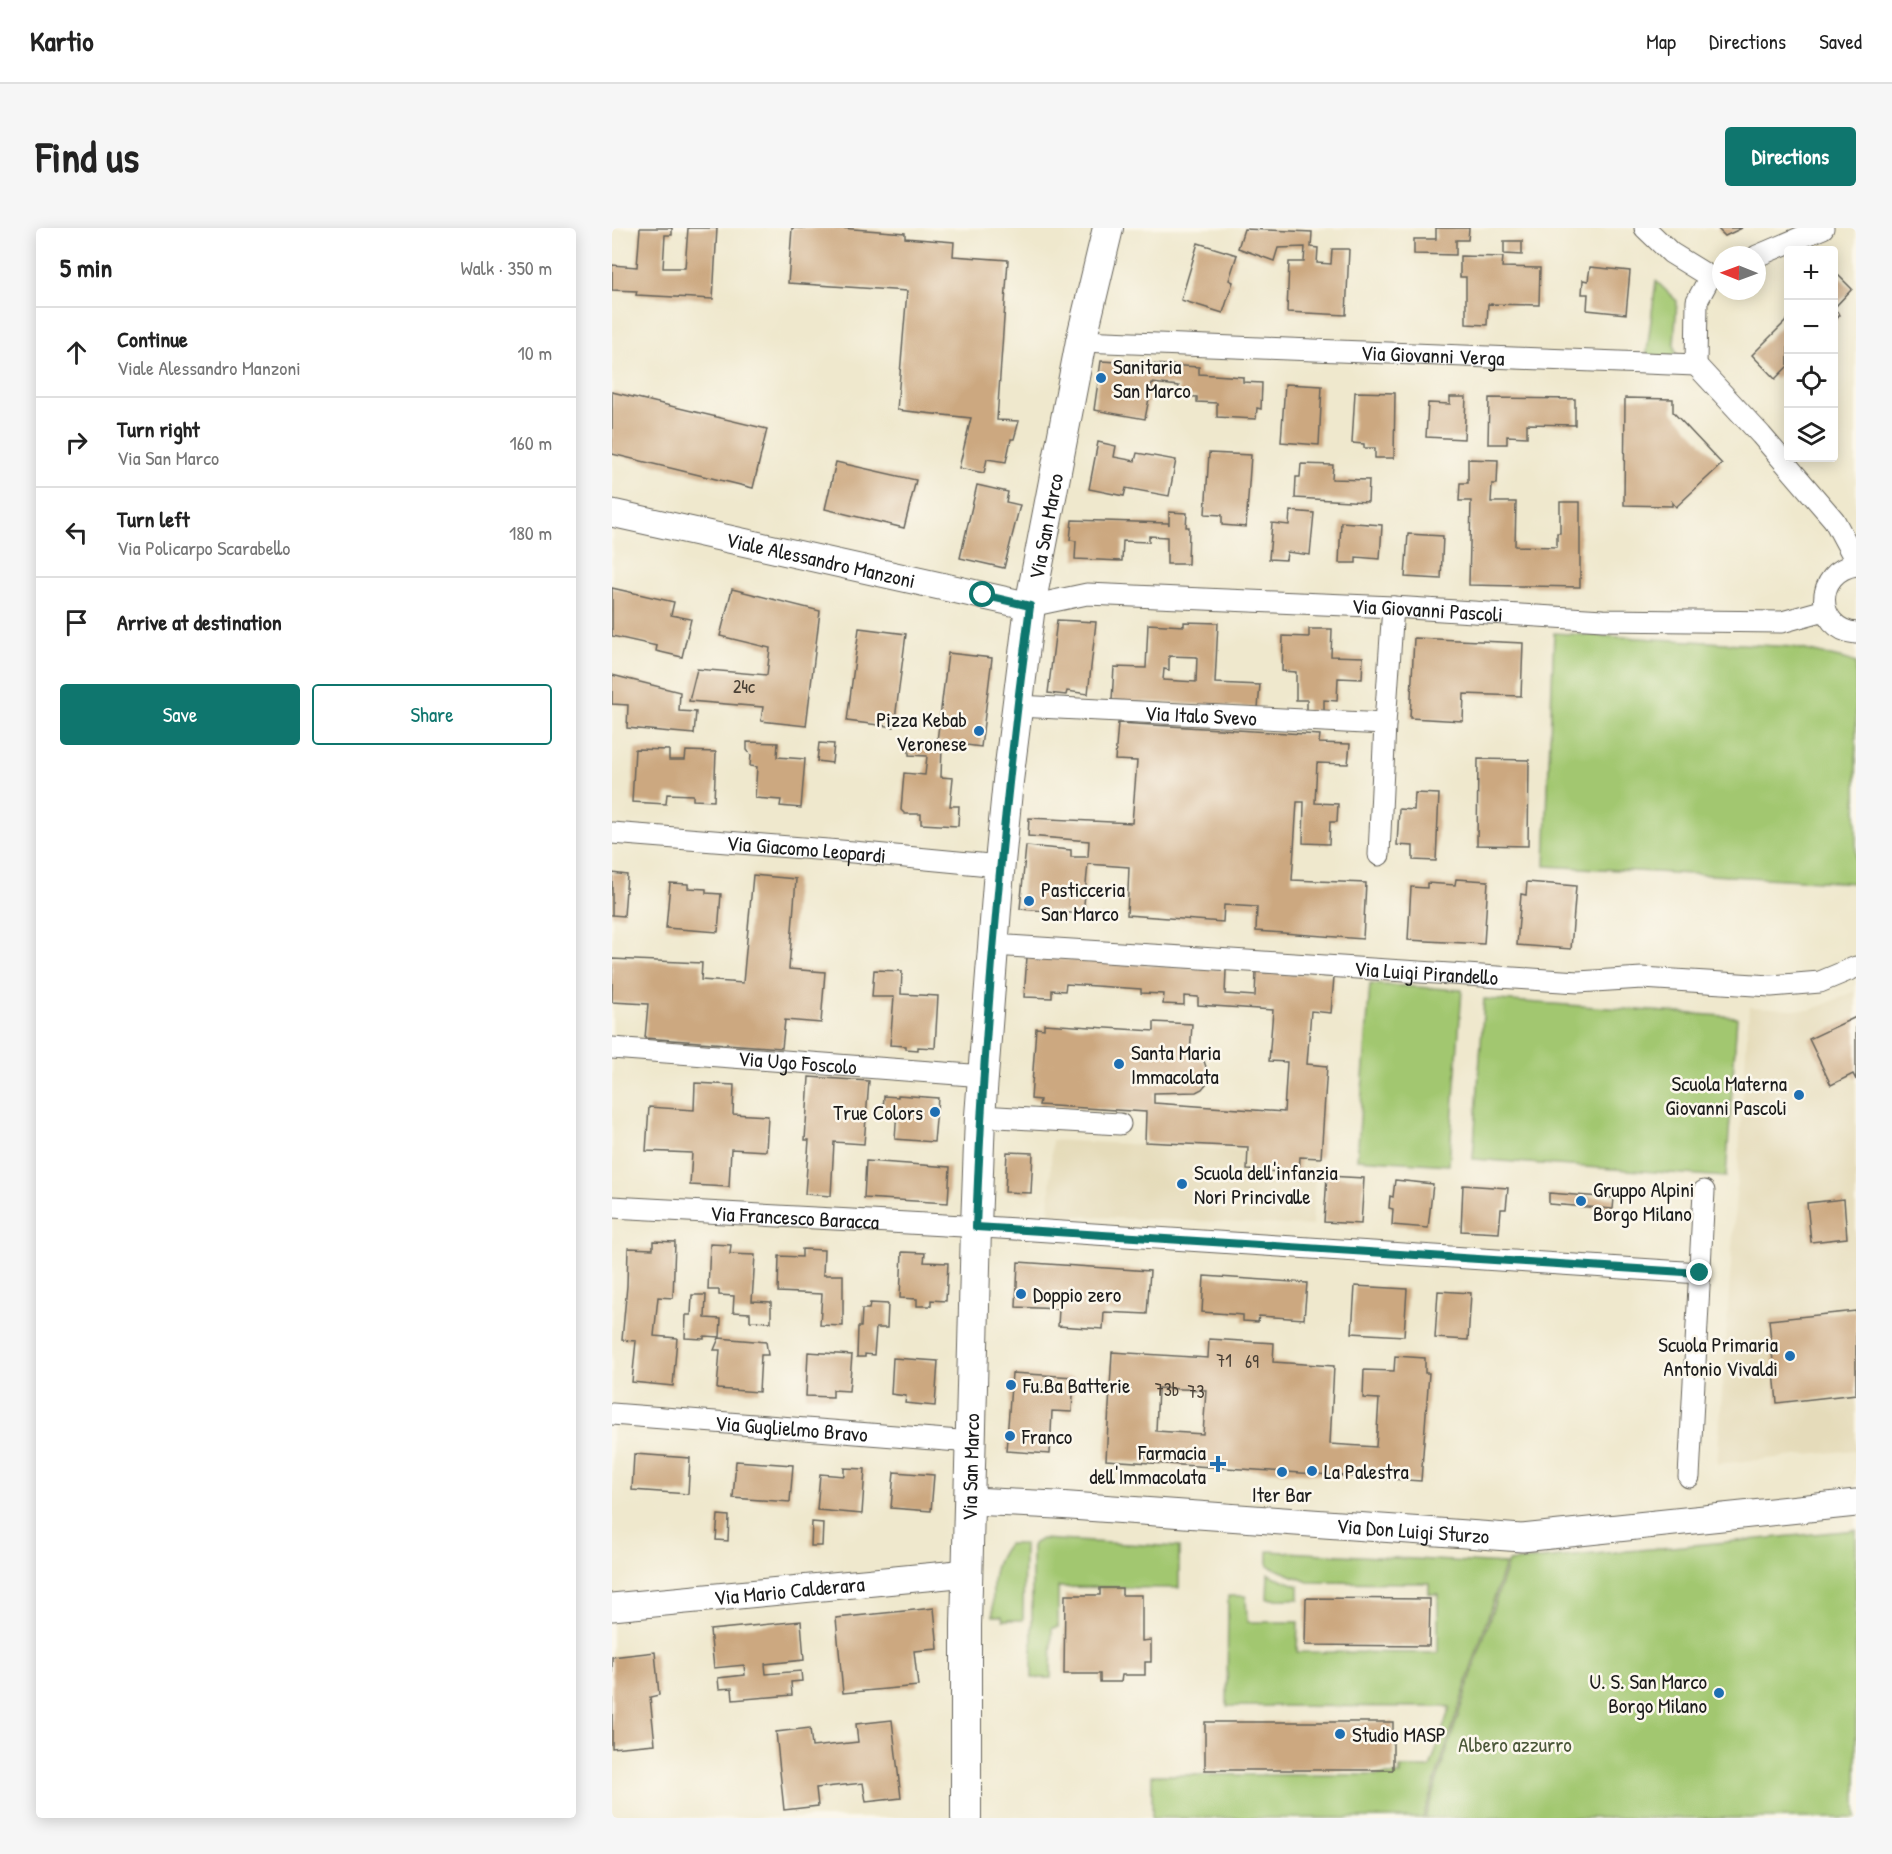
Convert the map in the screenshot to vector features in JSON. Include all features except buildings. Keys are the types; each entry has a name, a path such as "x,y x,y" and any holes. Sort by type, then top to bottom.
{"main road":[{"name":"Via San Marco","path":"966,1818 968,1574 976,1227 980,1116 1000,866 1030,606 1081,341 1108,228"}],"street":[{"path":"1645,228 1671,253 1712,273"},
{"path":"1766,252 1819,229"},
{"path":"1712,280 1697,301 1696,365 1761,435 1834,520 1856,563 1840,569 1833,575 1824,592 1826,610 1835,624 1842,629 1856,633"},
{"name":"Via Giovanni Verga","path":"1081,341 1696,365"},
{"name":"Viale Alessandro Manzoni","path":"612,513 1030,606"},
{"name":"Via Giovanni Pascoli","path":"1030,606 1087,594 1393,607 1603,620 1782,622 1826,610"},
{"path":"1379,855 1393,607"},
{"name":"Via Italo Svevo","path":"1017,706 1385,724"},
{"name":"Via Giacomo Leopardi","path":"612,833 1000,866"},
{"name":"Via Luigi Pirandello","path":"993,945 1578,982 1642,978 1771,986 1820,982 1856,967"},
{"name":"Via Ugo Foscolo","path":"612,1048 984,1076"},
{"path":"980,1116 1120,1124"},
{"path":"1689,1477 1704,1191"},
{"name":"Via Francesco Baracca","path":"612,1207 976,1227 1700,1273"},
{"name":"Via Guglielmo Bravo","path":"612,1414 972,1442"},
{"name":"Via Don Luigi Sturzo","path":"970,1501 1522,1538 1856,1503"},
{"name":"Via Mario Calderara","path":"612,1607 968,1574"}],"shaded area":[{"name":"Scuola Primaria Antonio Vivaldi","path":"1856,991 1856,1450 1717,1464 1749,1007 1811,1010"},
{"name":"Scuola dell'infanzia Nori Princivalle","path":"1052,1140 1316,1154 1312,1226 1049,1215"}],"green space":[{"path":"1656,281 1677,301 1674,344 1677,359 1646,359"},
{"path":"1554,633 1793,647 1856,663 1856,883 1545,866"},
{"path":"1370,984 1462,990 1449,1165 1357,1159"},
{"path":"1484,999 1737,1017 1726,1177 1473,1159"},
{"name":"U. S. San Marco Borgo Milano","path":"1856,1530 1856,1818 1425,1818 1508,1562"},
{"path":"1041,1539 1179,1547 1179,1588 1058,1587 1058,1627 1052,1628 1051,1678 1032,1678 1032,1546"},
{"path":"1008,1544 1024,1544 1023,1620 1003,1620 1002,1616 993,1616 993,1578 998,1561"},
{"path":"1268,1551 1505,1564 1423,1818 1152,1818 1152,1775 1400,1775 1400,1768 1430,1768 1450,1707 1227,1706 1228,1596 1246,1596 1247,1622 1298,1622 1297,1652 1438,1653 1438,1594 1429,1594 1429,1583 1308,1582 1268,1566"},
{"path":"1268,1574 1299,1586 1299,1599 1267,1599"}],"place":[{"name":"Sanitaria San Marco","path":"1101,378"},
{"name":"Pizza Kebab Veronese","path":"979,731"},
{"name":"Pasticceria San Marco","path":"1029,901"},
{"name":"Santa Maria Immacolata","path":"1119,1064"},
{"name":"Scuola Materna Giovanni Pascoli","path":"1799,1095"},
{"name":"True Colors","path":"935,1112"},
{"name":"Scuola dell'infanzia Nori Princivalle","path":"1182,1184"},
{"name":"Gruppo Alpini Borgo Milano","path":"1581,1201"},
{"name":"Doppio zero","path":"1021,1294"},
{"name":"Scuola Primaria Antonio Vivaldi","path":"1790,1356"},
{"name":"Fu.Ba Batterie","path":"1011,1385"},
{"name":"Franco","path":"1010,1436"},
{"name":"Farmacia dell'Immacolata","path":"1218,1464"},
{"name":"La Palestra","path":"1312,1471"},
{"name":"Iter Bar","path":"1282,1472"},
{"name":"U. S. San Marco Borgo Milano","path":"1719,1693"},
{"name":"Studio MASP","path":"1340,1734"}],"route":[{"path":"983,595 1030,606 1008,781 993,945 980,1116 976,1227 1700,1273"}],"park label":[{"name":"Albero azzurro","path":"1515,1744"}]}
